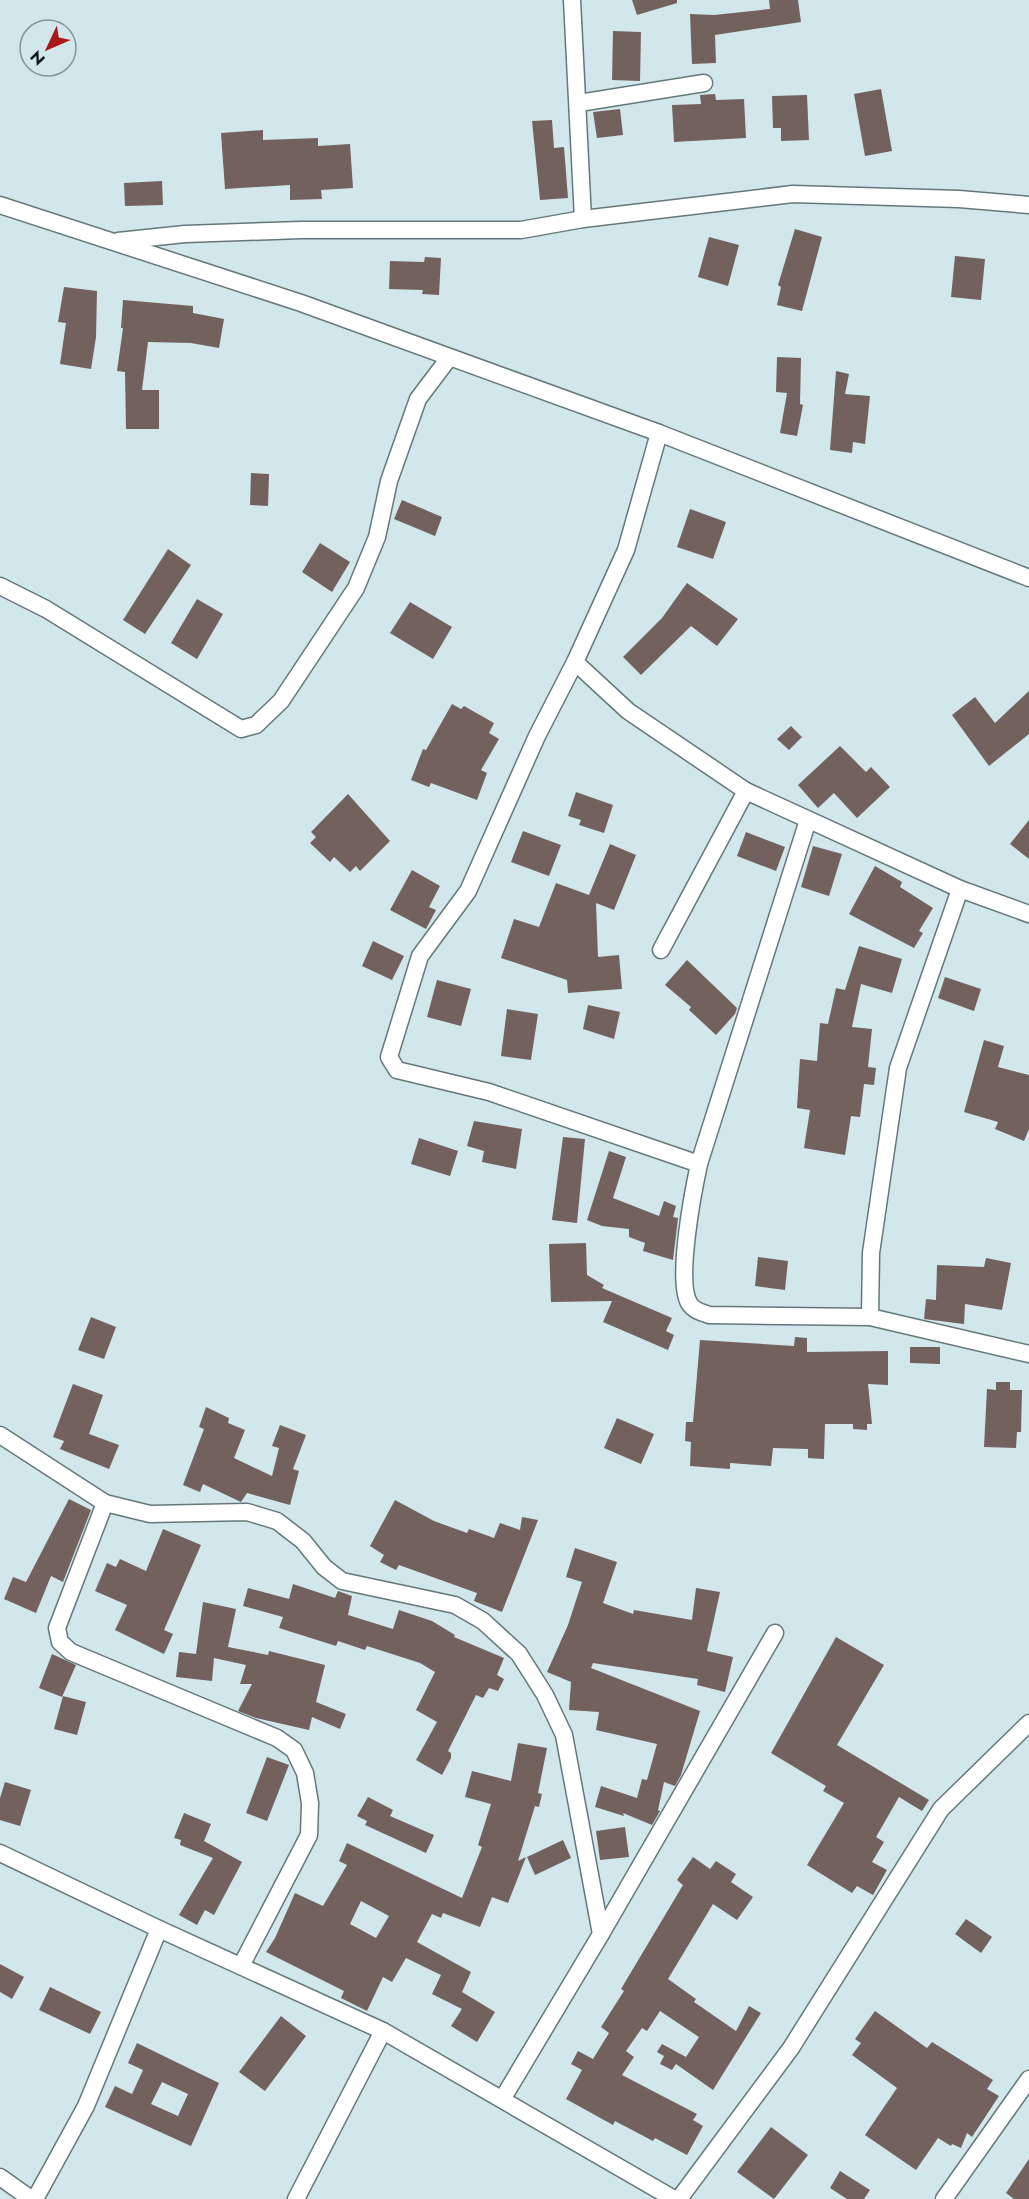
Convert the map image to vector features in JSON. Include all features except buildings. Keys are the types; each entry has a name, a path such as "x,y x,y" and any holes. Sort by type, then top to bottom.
{"street":[{"path":"572,0 579,103 583,219"},
{"path":"579,103 704,83"},
{"path":"113,242 185,234 289,230 521,230 583,219 793,194 959,199 1029,206"},
{"path":"0,205 301,303 659,433 1029,578"},
{"path":"0,586 46,609 241,729 256,725 280,702 356,588 377,537 389,481 418,399 449,358"},
{"path":"659,433 626,550 575,663 537,736 468,891 420,956 389,1057 397,1070 489,1092 699,1164"},
{"path":"575,663 628,711 746,791 960,889 1029,914"},
{"path":"661,950 746,791"},
{"path":"808,820 699,1164 687,1219 685,1290 688,1302 694,1310 709,1315 870,1317 1029,1354"},
{"path":"870,1317 871,1253 898,1068 960,889"},
{"path":"0,1435 105,1503 150,1514 247,1512 277,1521 303,1541 324,1567 342,1581 455,1605 483,1621 519,1654 545,1695 564,1735 601,1934"},
{"path":"105,1503 57,1628 60,1642 71,1652 277,1738 294,1750 305,1773 310,1803 309,1835 241,1966"},
{"path":"503,2098 775,1633"},
{"path":"679,2199 791,2048 941,1809 1029,1723"},
{"path":"0,1853 159,1929 383,2031 503,2098 674,2199"},
{"path":"0,2177 33,2199 86,2106 159,1929"},
{"path":"296,2199 383,2031"},
{"path":"944,2199 1029,2079"}]}
